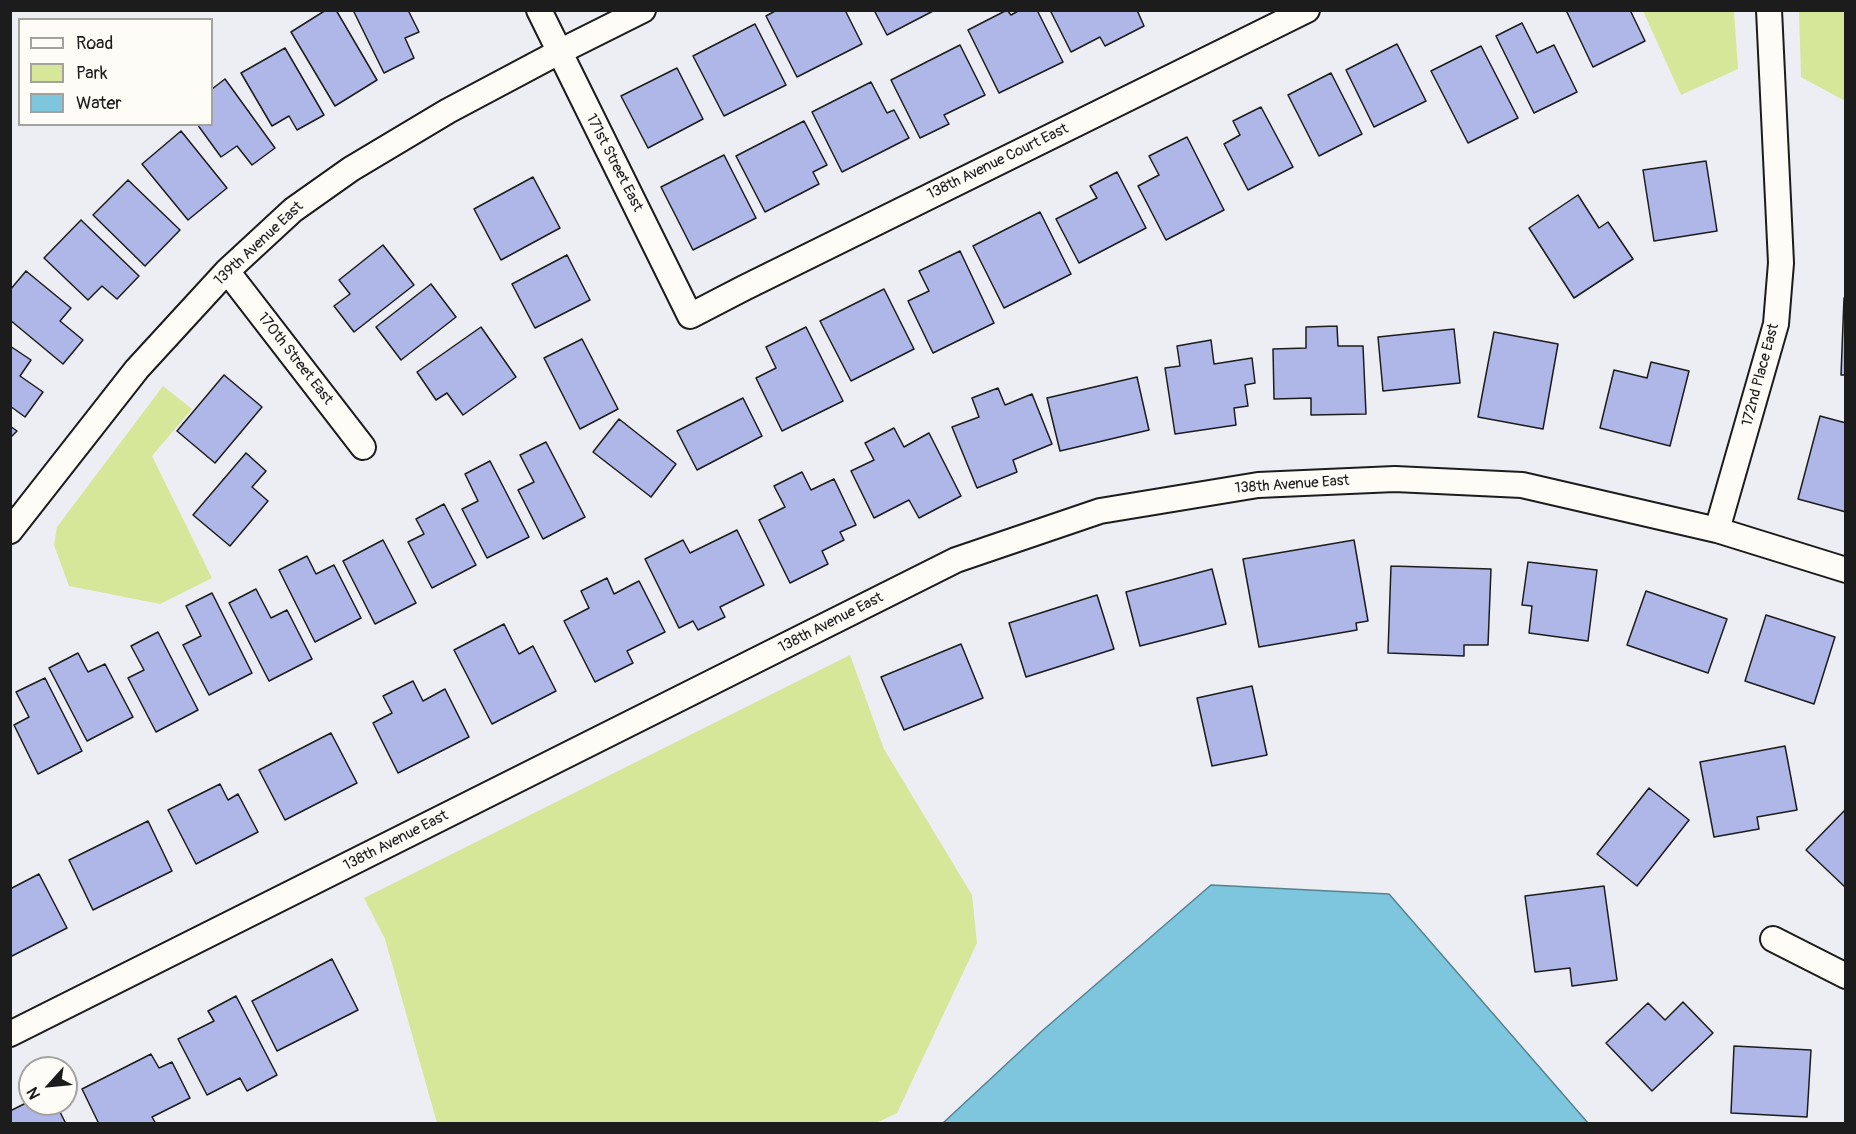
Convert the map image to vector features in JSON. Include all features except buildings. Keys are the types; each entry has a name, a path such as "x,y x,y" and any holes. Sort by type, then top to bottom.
{"street":[{"name":"171st Street East","path":"538,10 690,316"},
{"name":"139th Avenue East","path":"10,531 137,369 227,271 293,210 351,169 448,111 643,10"},
{"name":"138th Avenue Court East","path":"690,316 1307,10"},
{"name":"172nd Place East","path":"1717,530 1776,324 1781,263 1769,10"},
{"name":"170th Street East","path":"227,271 363,447"},
{"name":"138th Avenue East","path":"10,1034 956,560 1100,511 1258,485 1395,478 1522,485 1717,530"},
{"path":"1717,530 1845,570"},
{"path":"1773,939 1845,976"}],"green space":[{"path":"1643,11 1734,11 1738,69 1681,95"},
{"path":"1799,11 1845,11 1845,101 1801,77"},
{"path":"163,386 192,409 152,456 212,578 160,604 69,586 54,545 57,527"},
{"path":"850,655 884,749 972,895 977,943 897,1113 874,1124 437,1123 385,939 364,898"}],"water":[{"path":"1211,885 1389,894 1588,1123 943,1123 1042,1031"}]}
